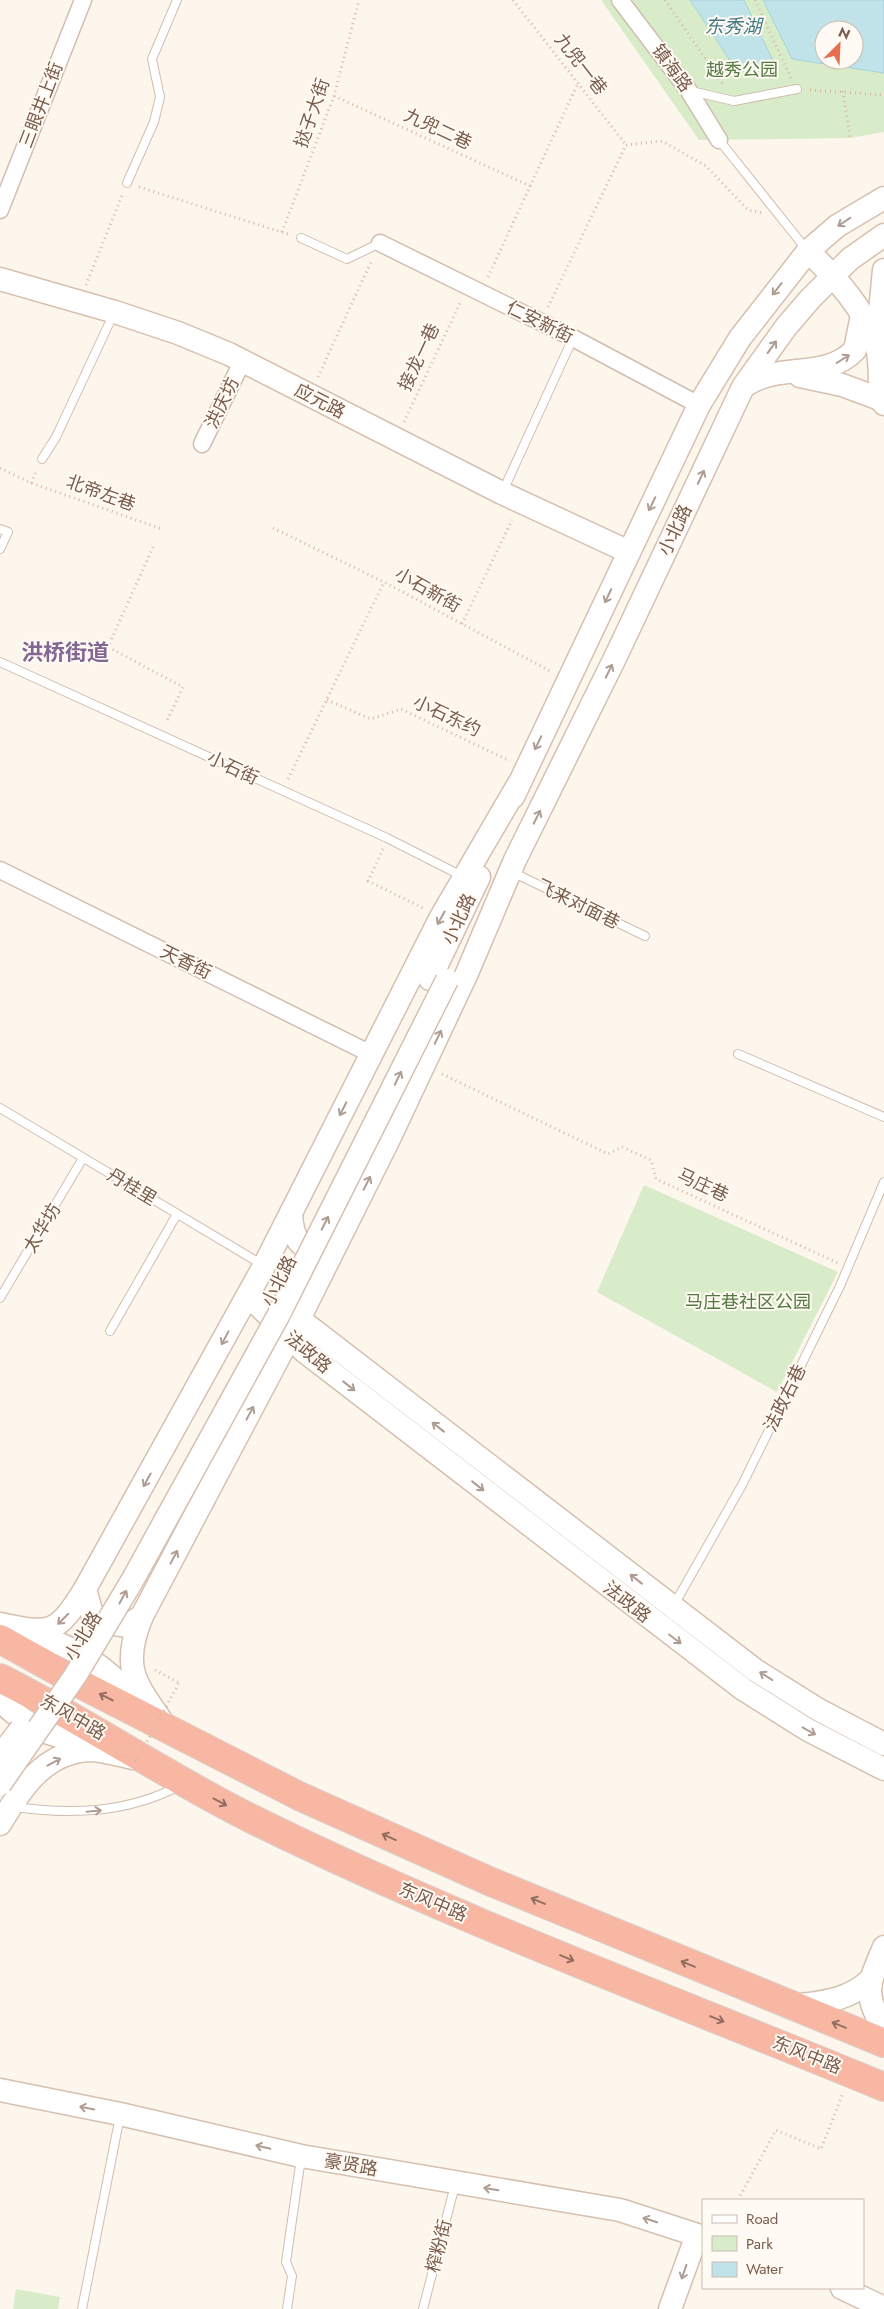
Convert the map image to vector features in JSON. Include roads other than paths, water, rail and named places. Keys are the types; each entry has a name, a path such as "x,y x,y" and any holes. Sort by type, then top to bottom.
{"highway":[{"name":"东风中路","path":"0,1639 84,1686 299,1796 422,1852 884,2043"},
{"name":"东风中路","path":"0,1678 70,1714 184,1783 247,1816 416,1895 884,2087"}],"street":[{"name":"三眼井上街","path":"0,210 83,0"},
{"name":"镇海路","path":"620,0 689,91 719,140"},
{"name":"小北路","path":"0,1784 76,1676 160,1532 278,1316 438,979 522,777 699,405 740,338 808,251 837,226 884,198"},
{"name":"小北路","path":"165,1726 136,1683 131,1646 142,1616 294,1329 424,1066 513,866 611,667 743,387 786,327 832,276 884,234"},
{"name":"仁安新街","path":"380,243 573,338 699,405"},
{"path":"808,251 832,276 862,315 881,346"},
{"path":"780,373 842,385 882,402 879,301 884,270"},
{"name":"应元路","path":"0,279 114,312 178,333 242,362 511,498 629,552"},
{"path":"743,387 767,374 823,368 849,356 855,350 859,340 862,315"},
{"name":"洪庆坊","path":"202,444 242,362"},
{"name":"小北路","path":"0,1625 33,1631 55,1627 64,1620 85,1589 264,1266 441,917 522,777"},
{"name":"小北路","path":"0,1756 41,1701 81,1640 230,1374 438,979 513,866"},
{"name":"天香街","path":"0,870 371,1054"},
{"path":"291,1213 294,1236 300,1244 319,1249 337,1242"},
{"name":"法政路","path":"248,1295 755,1670 819,1710 884,1744"},
{"name":"法政路","path":"294,1329 742,1689 808,1730 884,1769"},
{"path":"85,1589 92,1614 107,1624 126,1626 142,1616"},
{"path":"0,1625 53,1640 92,1659 165,1726"},
{"path":"0,1700 21,1718 56,1738 105,1747 147,1761"},
{"path":"0,1734 17,1738 28,1750 28,1767 23,1786 5,1815"},
{"path":"23,1786 52,1762 87,1750 102,1751 147,1761"},
{"path":"884,1947 870,1980 870,2000 884,2030"},
{"path":"793,2006 842,1998 853,1994 870,1980"},
{"name":"豪贤路","path":"0,2090 120,2114 301,2156 620,2210 700,2236"},
{"path":"670,2309 700,2236"},
{"path":"844,2289 884,2308"}],"lane":[{"path":"127,183 154,122 160,97 152,59 177,0"},
{"path":"689,91 734,101 797,90"},
{"path":"719,140 808,251"},
{"path":"301,238 347,259 380,243"},
{"path":"42,459 56,437 114,312"},
{"path":"511,498 573,338"},
{"path":"0,529 8,532 0,550"},
{"name":"小石街","path":"0,662 387,838 464,877"},
{"name":"飞来对面巷","path":"513,866 645,936"},
{"path":"738,1054 884,1117"},
{"name":"丹桂里","path":"0,1108 264,1266"},
{"name":"太华坊","path":"0,1298 83,1158"},
{"name":"法政右巷","path":"673,1608 742,1485 848,1268 884,1182"},
{"path":"110,1331 178,1214"},
{"path":"5,1815 116,1809 159,1796 184,1783"},
{"path":"82,2309 120,2114"},
{"path":"287,2309 292,2276 286,2262 301,2156"},
{"name":"榨粉街","path":"423,2309 455,2183"}],"water":[{"name":"东秀湖","path":"690,0 744,0 774,63 769,71 737,71"},
{"name":"东秀湖","path":"763,0 884,0 884,73 864,70 864,20 814,20 814,62 792,59"}],"district":[{"name":"洪桥街道","path":"65,652"}],"park label":[{"name":"越秀公园","path":"742,70"},
{"name":"马庄巷社区公园","path":"748,1302"}]}
